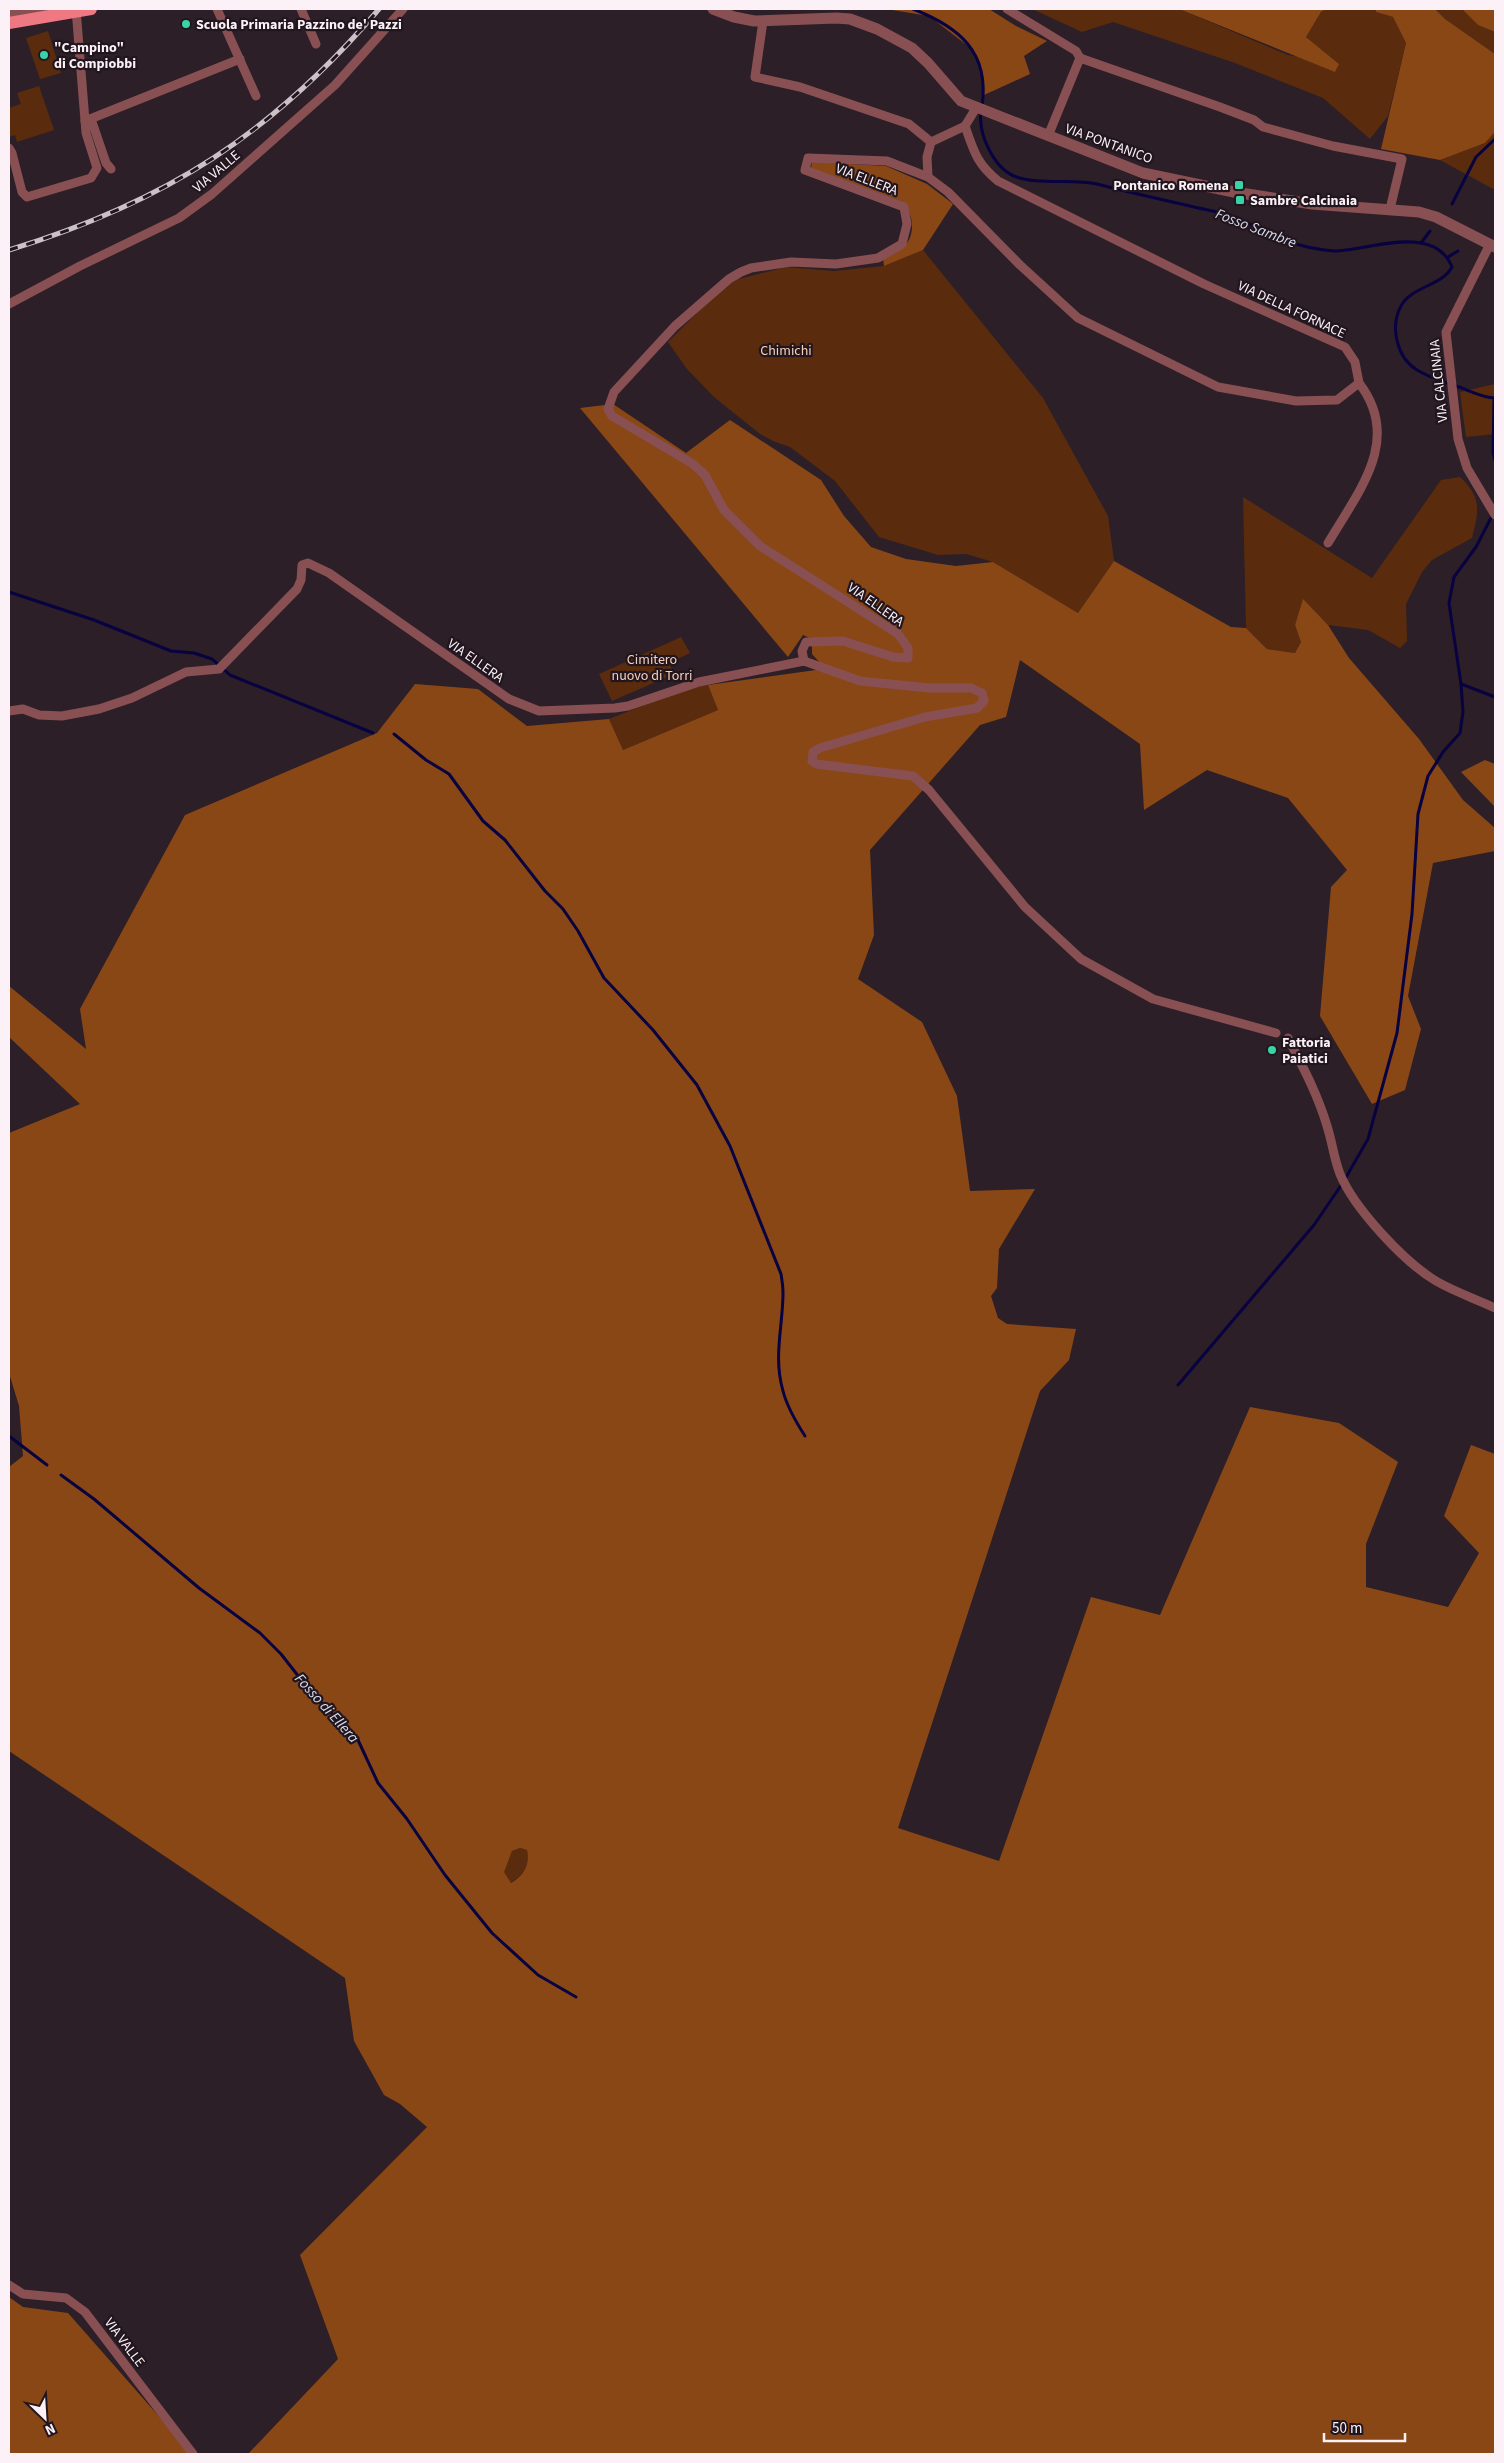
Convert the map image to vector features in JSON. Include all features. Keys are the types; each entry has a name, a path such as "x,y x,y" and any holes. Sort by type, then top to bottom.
{"main road":[{"path":"9,23 90,9"}],"street":[{"path":"9,14 53,9"},
{"path":"217,9 256,96"},
{"path":"301,9 316,44"},
{"name":"VIA VALLE","path":"9,304 80,266 179,218 212,194 335,85 403,9"},
{"name":"VIA PONTANICO","path":"713,9 734,17 764,21 850,19 877,29 912,48 928,63 961,101 1143,173 1237,192 1312,204 1419,212 1436,217 1492,245"},
{"path":"1007,9 1076,51 1080,58 1220,107 1271,129 1325,144 1402,159 1390,209"},
{"path":"10,154 22,192 27,197 91,178 97,168 86,133 88,120 77,11"},
{"path":"764,21 756,78 794,86 909,124 931,142"},
{"path":"1048,136 1080,58"},
{"path":"88,120 240,59"},
{"path":"978,109 965,126 931,142 926,157 928,177 948,192 1020,264 1078,318 1218,387 1296,402 1337,400 1359,383"},
{"path":"88,120 106,163 111,170"},
{"name":"VIA DELLA FORNACE","path":"965,126 973,150 982,168 998,181 1204,284 1345,347 1355,362 1359,383 1372,402 1379,442 1371,470 1328,543"},
{"name":"VIA ELLERA","path":"9,711 22,709 39,715 62,716 99,709 132,698 186,672 219,669 297,589 301,580 302,565 308,562 329,573 509,699 523,707 540,711 628,706 699,682 804,661 802,651 806,642 843,641 893,657 908,658 908,648 898,634 760,546 724,510 705,475 693,464 612,416 608,407 614,392 676,326 729,279 751,268 791,262 836,264 878,258 902,244 907,224 904,207 805,170 808,158 888,161 928,177"},
{"name":"VIA CALCINAIA","path":"1492,245 1446,332 1458,439 1465,463 1488,506 1495,515"},
{"path":"804,661 860,681 929,688 971,688 982,693 984,701 977,708 925,717 820,748 813,752 812,761 816,764 913,776 929,790 1026,908 1081,959 1152,999 1276,1033"},
{"path":"1288,1038 1311,1083 1327,1125 1340,1173 1347,1189 1377,1229 1425,1274 1448,1287 1495,1308"},
{"name":"VIA VALLE","path":"9,2285 23,2294 66,2298 86,2312 193,2454"}],"green space":[{"path":"1032,9 1179,9 1288,55 1339,64 1306,37 1321,12 1326,9 1376,9 1376,12 1393,17 1406,43 1388,116 1370,139 1323,98 1235,63 1113,22 1082,32"},
{"path":"1435,9 1462,9 1478,25 1495,32 1495,54 1445,19"},
{"name":"\"Campino\" di Compiobbi","path":"48,31 61,73 40,79 26,38"},
{"path":"39,86 54,130 17,142 15,135 9,137 9,108 21,104 17,93"},
{"path":"1495,132 1495,190 1440,160 1485,143"},
{"name":"Chimichi","path":"923,250 1043,398 1108,516 1114,561 1078,613 993,562 966,554 938,555 879,537 835,481 790,447 760,434 714,397 687,369 668,342 723,287 739,279 786,267 834,271 884,266"},
{"path":"1495,384 1495,434 1466,437 1460,392"},
{"path":"1460,477 1472,491 1477,505 1472,538 1432,560 1422,572 1406,604 1407,641 1400,648 1368,630 1328,625 1303,600 1295,625 1301,642 1295,653 1267,649 1246,628 1243,497 1372,578 1441,480"},
{"name":"Cimitero nuovo di Torri","path":"681,637 690,653 669,663 674,674 612,701 599,674"},
{"path":"708,685 718,710 623,750 609,719 687,688"},
{"path":"520,1848 527,1850 526,1865 519,1877 510,1883 503,1872 512,1851"}],"shaded area":[{"path":"886,9 989,9 1016,26 1047,41 1024,56 1030,74 984,95 980,62 972,49 929,16"},
{"path":"1179,9 1326,9 1321,12 1306,37 1339,64 1335,72"},
{"path":"1376,9 1435,9 1445,19 1495,54 1495,132 1485,143 1440,160 1381,149 1406,43 1393,17 1376,12"},
{"path":"1462,9 1495,9 1495,32 1478,25"},
{"path":"812,162 886,166 927,184 953,204 923,250 884,266 883,259 902,248 910,238 912,222 906,206 903,202 811,168"},
{"path":"613,404 686,453 730,420 821,480 844,516 871,547 906,559 956,566 993,562 1078,613 1114,561 1231,627 1246,628 1267,649 1295,653 1301,642 1295,625 1303,599 1328,625 1349,658 1419,739 1463,800 1495,828 1495,851 1433,863 1408,996 1421,1029 1405,1090 1372,1104 1320,1016 1331,887 1347,870 1288,798 1207,770 1144,810 1140,744 1020,660 1006,717 980,725 870,850 874,935 858,979 922,1022 957,1096 970,1191 1035,1189 999,1249 997,1288 991,1296 998,1318 1007,1324 1076,1329 1069,1360 1040,1391 898,1828 999,1861 1091,1597 1160,1615 1250,1407 1339,1423 1398,1462 1366,1544 1366,1587 1448,1607 1479,1553 1444,1516 1471,1445 1495,1454 1495,2454 248,2454 338,2359 300,2255 427,2127 400,2104 384,2095 354,2041 345,1978 9,1751 9,1467 23,1456 19,1406 9,1373 9,1133 80,1104 9,1037 9,986 86,1049 80,1009 185,815 377,733 415,684 478,689 527,726 609,719 623,750 718,710 708,685 816,670 821,664 812,654 812,639 803,635 788,657 580,408","holes":["520,1848 527,1850 527,1865 523,1873 511,1883 504,1872 512,1851"]},
{"path":"1485,760 1495,764 1495,807 1461,772"},
{"path":"9,2297 23,2307 68,2313 192,2454 9,2454"}],"waterway":[{"name":"Fosso Sambre","path":"913,9 944,24 968,44 976,56 981,71 983,87 982,106"},
{"name":"Fosso Sambre","path":"981,112 982,130 988,148 1006,172 1023,179 1097,184 1220,213 1237,218 1283,240 1317,249 1348,250 1399,242 1415,242 1431,246 1443,253 1452,267 1441,278 1412,294 1401,306 1396,323 1397,341 1400,349 1410,364 1422,373 1477,394 1495,398"},
{"path":"1452,204 1476,157 1495,139"},
{"path":"1421,243 1430,231"},
{"path":"1448,257 1458,251"},
{"path":"1494,399 1493,453 1495,461"},
{"path":"1493,514 1476,547 1454,577 1449,603 1461,684 1495,697"},
{"path":"9,592 94,620 171,651 194,653 212,659 230,675 373,733"},
{"path":"1345,1179 1368,1139 1397,1033 1412,914 1418,814 1428,776 1443,752 1460,733 1463,712 1461,684"},
{"path":"394,734 426,760 449,774 483,821 505,840 545,891 563,909 578,931 604,978 653,1030 697,1085 730,1146 781,1274 783,1305 779,1354 780,1378 789,1409 805,1436"},
{"path":"1178,1385 1314,1225 1342,1184"},
{"name":"Fosso di Ellera","path":"9,1436 47,1465"},
{"name":"Fosso di Ellera","path":"61,1475 94,1499 199,1588 260,1633 281,1654 310,1691 358,1740 378,1783 407,1819 445,1875 492,1933 538,1975 576,1997"}],"railway":[{"path":"9,250 66,231 118,210 167,186 213,158 256,128 298,93 339,53 379,9"}],"place":[{"name":"Scuola Primaria Pazzino de' Pazzi","path":"186,24"},
{"name":"\"Campino\" di Compiobbi","path":"44,55"},
{"name":"Pontanico Romena","path":"1239,185"},
{"name":"Sambre Calcinaia","path":"1240,200"},
{"name":"Fattoria Paiatici","path":"1272,1050"}]}
